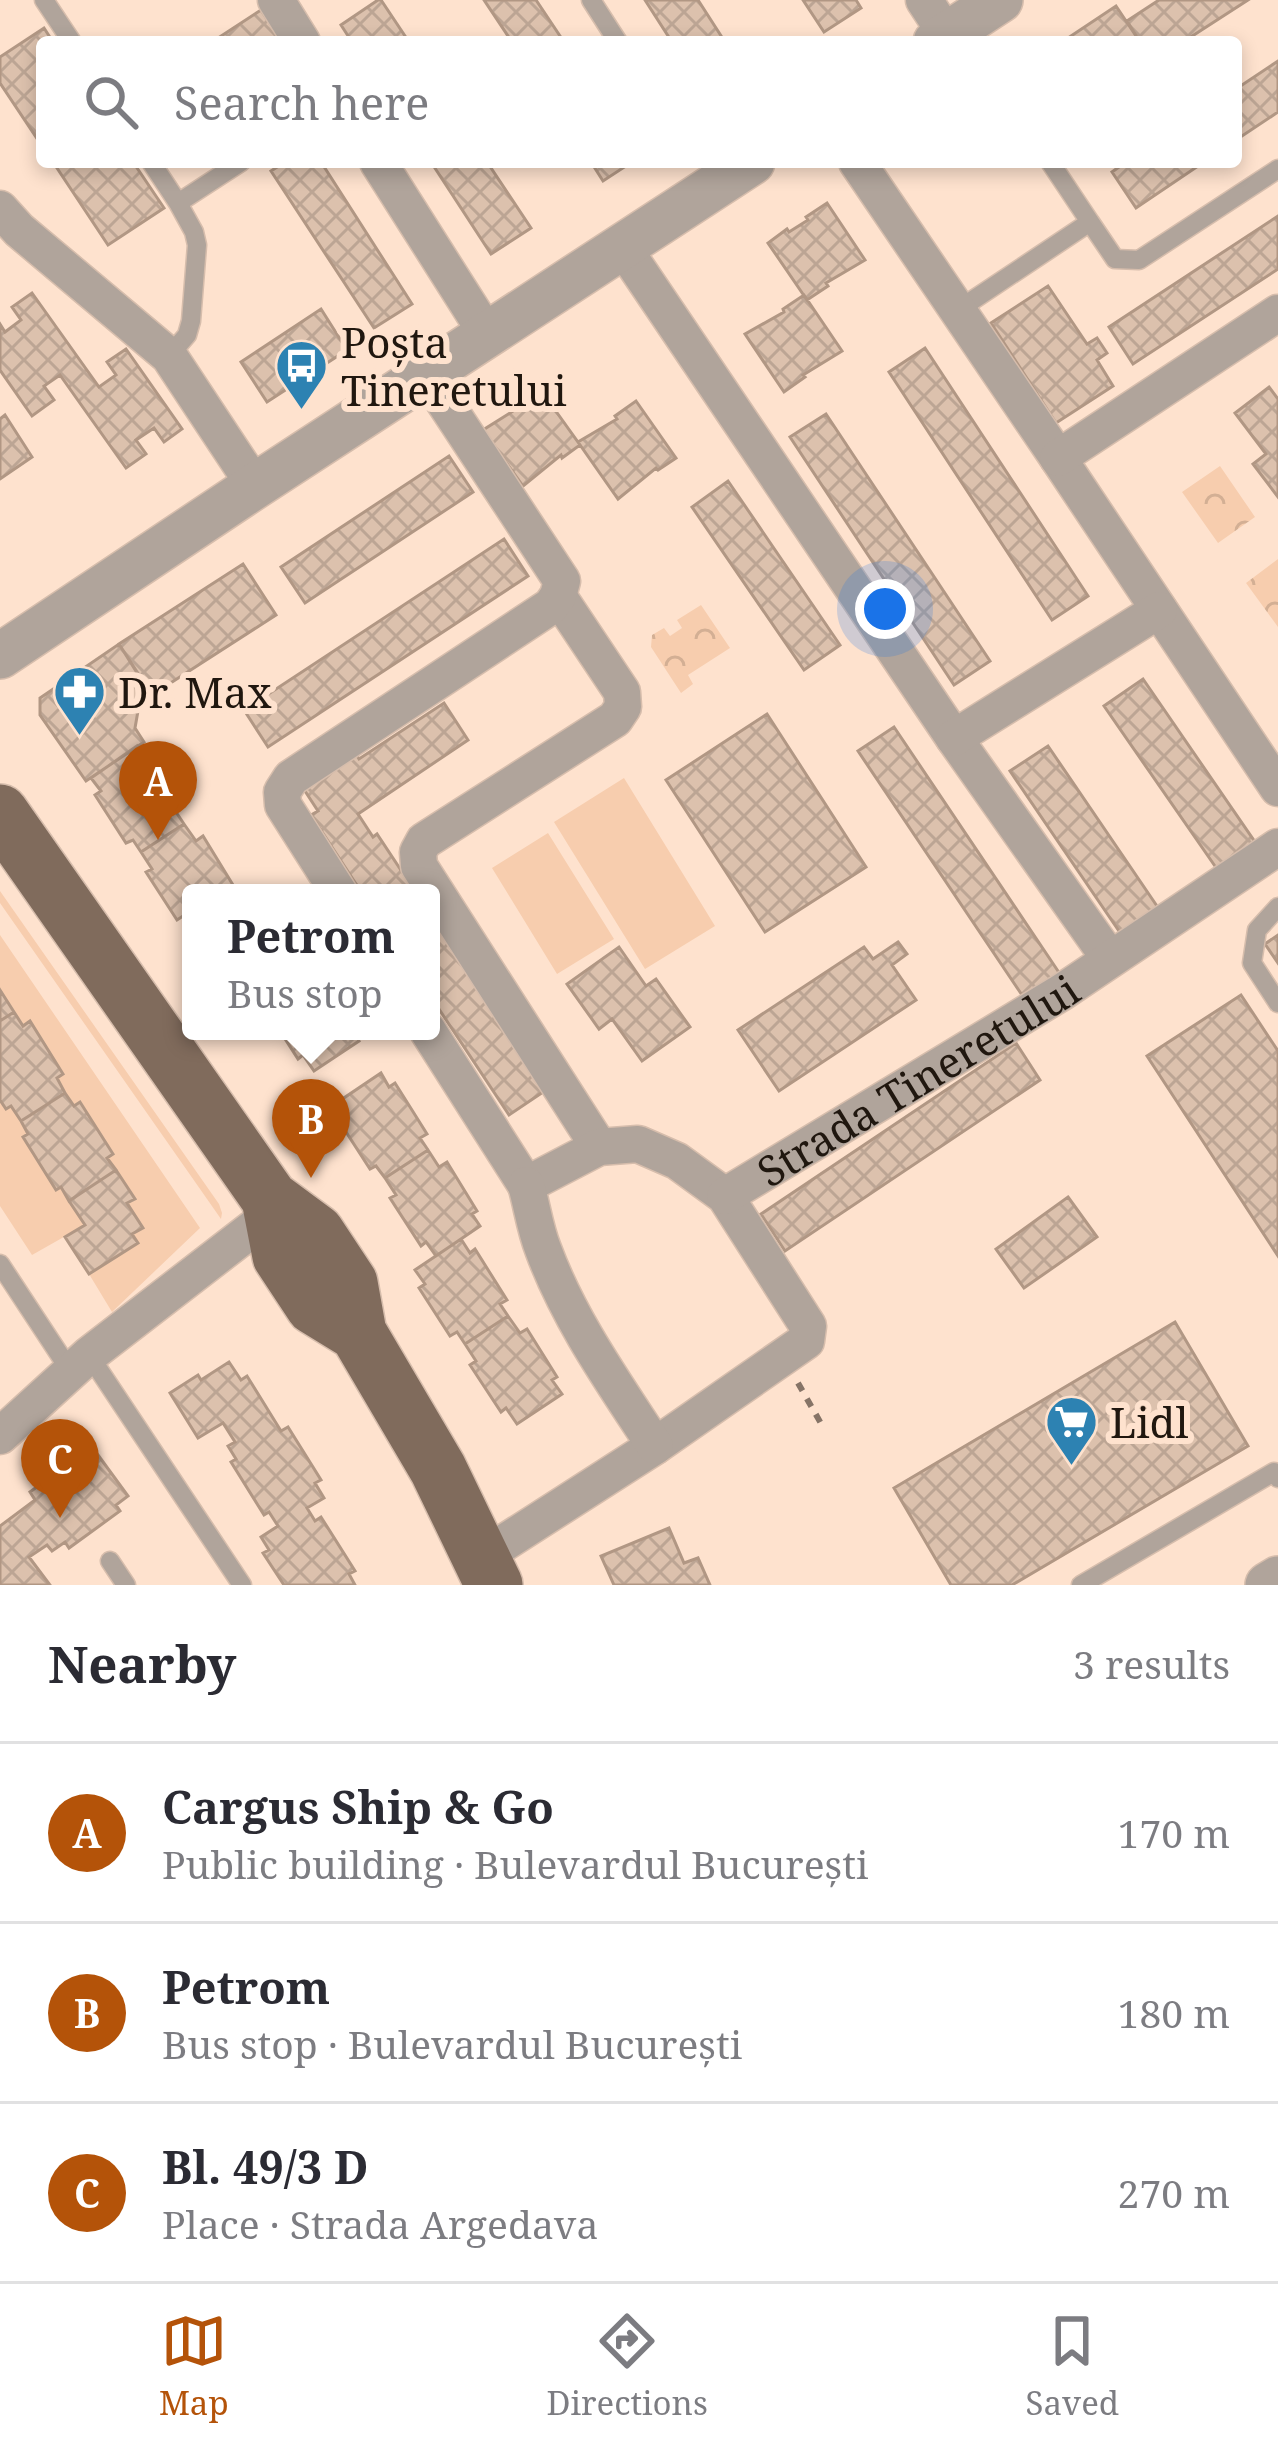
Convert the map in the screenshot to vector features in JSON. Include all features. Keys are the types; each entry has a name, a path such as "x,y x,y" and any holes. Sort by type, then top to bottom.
{"main road":[{"path":"0,813 272,1206 280,1256 314,1306 358,1333 438,1469 488,1571"}],"street":[{"path":"936,26 1000,0"},
{"path":"279,1 299,36"},
{"path":"382,168 487,334"},
{"path":"0,656 622,246 706,183 739,168"},
{"path":"861,168 1278,788"},
{"path":"0,209 170,356 255,486"},
{"name":"Strada Tineretului","path":"622,246 954,738 1110,959"},
{"path":"1058,458 1278,313"},
{"path":"333,884 283,805 282,792 291,778 551,606 562,580 426,374"},
{"path":"431,884 419,866 418,852 424,841 615,718 623,707 622,692 558,596"},
{"path":"954,738 1160,610"},
{"name":"Strada Tineretului","path":"725,1196 1062,992 1278,847"},
{"path":"440,899 599,1147"},
{"path":"434,1040 526,1185 542,1247 567,1304 656,1446"},
{"path":"488,1571 806,1341 808,1326 725,1196 677,1161 638,1144 599,1147 526,1185"},
{"path":"0,1436 272,1206"},
{"path":"1268,1585 1278,1579"}],"lane":[{"path":"44,0 68,36"},
{"path":"592,0 614,36"},
{"path":"155,168 178,202 197,245 191,321 187,335 170,356"},
{"path":"178,202 232,168"},
{"path":"1054,168 1114,259 1139,260 1278,169"},
{"path":"958,310 1090,222"},
{"path":"1278,908 1257,930 1252,963 1278,1003"},
{"path":"0,1264 80,1364 242,1585"},
{"path":"1081,1585 1277,1473"},
{"path":"110,1561 126,1585"}],"path":[{"path":"783,1357 823,1427"}],"green space":[{"path":"1220,466 1255,517 1218,543 1182,492"},
{"path":"1278,559 1278,627 1246,583"},
{"path":"701,605 730,648 688,675 693,684 681,693 651,647 652,635 664,628 670,636 682,628 677,620"},
{"path":"624,778 715,926 645,969 554,822"},
{"path":"548,833 614,939 557,974 492,868"},
{"path":"0,891 219,1204 221,1219 0,903"},
{"path":"0,935 200,1228 112,1312 89,1274 137,1243 132,1234 142,1228 127,1203 134,1199 80,1103 74,1106 57,1078 30,1022 23,1026 0,990"},
{"path":"0,1100 6,1109 11,1106 28,1134 23,1138 85,1225 32,1255 0,1206"}],"building":[{"path":"381,0 405,36 348,36 341,25"},
{"path":"484,0 536,0 560,36 508,36"},
{"path":"645,0 698,0 721,36 668,36"},
{"path":"803,0 856,0 861,8 824,32"},
{"path":"1159,0 1248,0 1192,36 1136,36 1127,21"},
{"path":"1116,6 1136,36 1071,36"},
{"path":"261,10 278,36 221,36"},
{"path":"44,28 49,36 36,36 36,137 0,83 0,57"},
{"path":"1278,61 1278,112 1242,136 1242,85"},
{"path":"57,168 137,168 164,208 108,245"},
{"path":"325,168 412,304 374,328 271,171"},
{"path":"435,168 491,168 531,228 491,254"},
{"path":"595,168 623,168 603,181"},
{"path":"1118,168 1195,168 1136,208 1112,172"},
{"path":"827,203 865,260 807,300 768,243"},
{"path":"1278,216 1278,269 1133,364 1109,327"},
{"path":"1048,286 1087,344 1097,338 1107,353 1097,360 1113,386 1056,423 991,323"},
{"path":"32,293 99,387 116,375 107,362 126,349 182,429 164,442 154,428 136,440 146,454 126,468 60,375 44,386 54,400 32,416 0,370 0,324 5,332 21,320 12,307"},
{"path":"804,295 842,351 784,392 745,334"},
{"path":"321,309 347,350 267,402 241,362"},
{"path":"925,348 1088,596 1052,620 889,372"},
{"path":"1269,387 1278,399 1278,497 1253,464 1266,454 1235,413"},
{"path":"540,389 580,445 523,486 483,430"},
{"path":"636,401 676,458 618,499 578,442 617,419"},
{"path":"826,414 990,661 954,685 790,437"},
{"path":"5,415 32,457 0,479 0,419"},
{"path":"449,456 473,492 305,603 281,567"},
{"path":"728,481 840,645 804,670 692,507"},
{"path":"504,539 528,576 268,747 244,710"},
{"path":"243,564 276,615 152,695 119,644"},
{"path":"119,644 154,700 138,711 135,728 144,742 86,781 40,715 40,698"},
{"path":"1143,679 1255,842 1217,869 1104,706"},
{"path":"444,703 468,740 358,814 410,884 356,884 311,815 318,811 303,788 356,754 359,759"},
{"path":"767,714 866,867 765,932 666,780"},
{"path":"894,727 1060,974 1024,998 858,751"},
{"path":"137,746 145,760 151,757 182,807 176,812 184,824 141,852 133,840 126,843 95,795 101,791 91,778"},
{"path":"1048,746 1159,909 1121,934 1010,771"},
{"path":"184,824 196,841 203,836 232,884 182,884 182,917 177,920 146,872 152,869 141,852"},
{"path":"440,929 546,1090 509,1115 440,1011"},
{"path":"1278,935 1278,963 1265,944"},
{"path":"898,942 907,954 892,965 916,1000 779,1091 738,1030 864,947 873,959"},
{"path":"619,947 646,986 656,979 690,1027 642,1061 612,1019 599,1029 567,984"},
{"path":"0,990 14,1012 0,1021"},
{"path":"1241,995 1278,1051 1278,1256 1147,1056"},
{"path":"14,1012 23,1026 30,1021 63,1074 57,1078 65,1093 21,1121 0,1100 0,1021"},
{"path":"286,1040 359,1041 314,1071 303,1055 298,1059"},
{"path":"1016,1043 1040,1080 785,1251 761,1214"},
{"path":"381,1073 389,1087 395,1083 427,1134 420,1138 428,1150 385,1178 376,1166 370,1169 339,1121 344,1117 335,1104"},
{"path":"65,1093 74,1106 80,1102 113,1154 107,1158 116,1170 69,1201 61,1187 56,1190 23,1137 28,1134 21,1121"},
{"path":"428,1150 439,1167 447,1162 477,1211 472,1214 480,1226 436,1256 426,1242 421,1246 390,1198 396,1195 385,1178"},
{"path":"116,1170 135,1199 127,1203 143,1228 132,1234 138,1243 89,1274 65,1237 85,1225 69,1201"},
{"path":"1068,1197 1097,1237 1024,1288 996,1249"},
{"path":"461,1239 470,1253 475,1249 507,1300 500,1304 508,1316 465,1344 457,1332 450,1336 419,1288 425,1284 415,1270"},
{"path":"508,1316 520,1333 527,1329 557,1377 552,1380 562,1394 517,1424 506,1408 501,1412 470,1365 476,1361 465,1344"},
{"name":"Lidl","path":"1175,1322 1248,1446 1012,1585 951,1585 894,1488"},
{"path":"229,1362 241,1380 247,1376 281,1431 288,1427 321,1480 315,1483 324,1498 307,1508 315,1521 321,1517 355,1571 349,1574 355,1585 284,1585 263,1553 269,1550 261,1537 278,1526 269,1512 264,1515 231,1462 236,1459 228,1446 235,1442 223,1423 198,1438 170,1393"},
{"path":"98,1455 128,1496 116,1505 120,1511 69,1548 65,1542 52,1551 47,1545 29,1557 50,1585 0,1585 0,1526 35,1500 30,1492 49,1478 80,1456 86,1464"},
{"path":"669,1528 684,1563 698,1558 710,1585 614,1585 601,1556"}],"place":[{"name":"Poșta Tineretului","path":"302,411"},
{"name":"Dr. Max","path":"79,737"},
{"name":"Cargus Ship & Go","path":"158,840"},
{"name":"Petrom","path":"311,1178"},
{"name":"Lidl","path":"1071,1467"},
{"name":"Bl. 49/3 D","path":"60,1518"}]}
